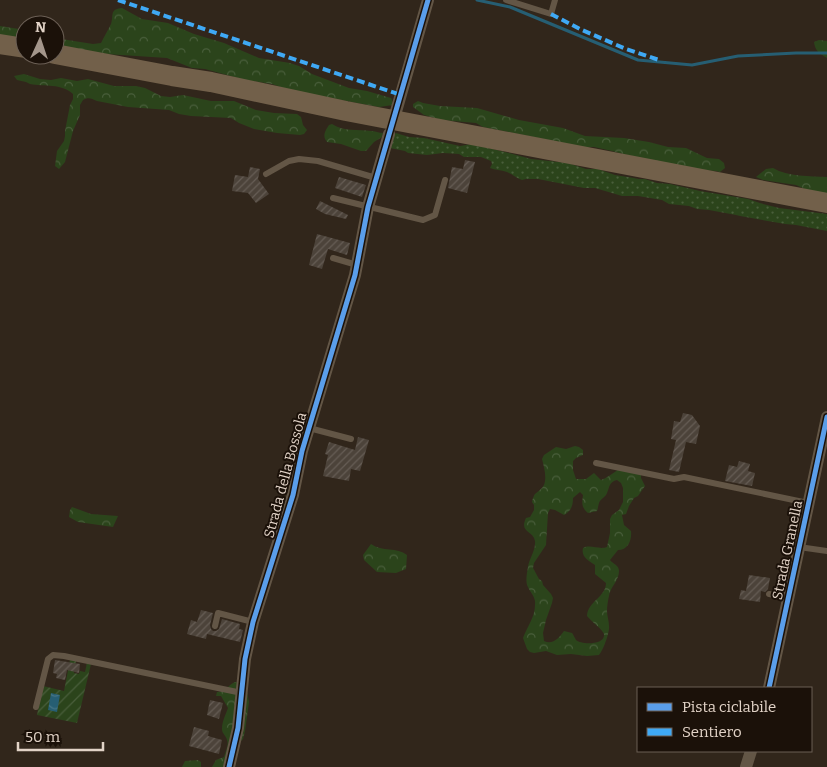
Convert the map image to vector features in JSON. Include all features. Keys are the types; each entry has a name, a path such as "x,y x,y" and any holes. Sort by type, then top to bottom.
{"highway":[{"path":"0,44 15,46"},
{"path":"65,56 211,82 827,204"}],"street":[{"path":"395,115 428,0"},
{"name":"Strada della Bossola","path":"229,767 238,728 245,659 253,622 293,495 302,451 355,275 368,207 389,134"},
{"name":"Strada Granella","path":"769,687 827,417"},
{"path":"746,767 751,752"}],"lane":[{"path":"506,0 551,14 555,0"},
{"path":"266,174 289,161 298,159 318,161 376,178"},
{"path":"333,198 423,220 435,215 445,180"},
{"path":"333,258 357,265"},
{"path":"309,428 351,439"},
{"path":"596,463 674,479 684,477 808,503"},
{"path":"799,547 827,551"},
{"path":"769,594 788,597"},
{"path":"215,626 218,612 253,622"},
{"path":"36,707 48,659 53,655 242,693"}],"green space":[{"path":"122,8 142,19 168,23 259,58 299,66 312,74 349,88 391,98 393,105 379,107 292,91 272,84 245,80 205,69 192,68 167,58 106,54 65,48 65,40 93,44 101,43 111,24 114,11"},
{"path":"0,26 15,28 15,39 0,35"},
{"path":"819,40 827,41 827,58 815,48 814,42"},
{"path":"24,74 40,79 51,80 61,78 77,81 88,79 114,86 136,86 161,96 183,95 211,101 234,101 256,110 297,114 301,117 303,125 307,130 304,134 300,135 277,133 254,129 231,118 191,116 169,110 128,107 88,98 83,100 80,105 80,115 73,131 65,162 59,169 55,166 57,151 64,141 73,94 63,88 30,84 17,80 14,76"},
{"path":"418,101 440,106 477,108 519,120 563,128 585,136 624,138 668,147 686,148 707,158 719,159 724,163 725,168 720,172 701,170 594,147 584,147 483,127 476,123 441,120 424,115 413,107 413,104"},
{"path":"332,124 346,129 383,133 382,137 374,142 366,151 361,151 341,144 327,142 325,138 326,129"},
{"path":"396,133 460,146 472,144 531,159 568,163 586,169 598,169 615,175 748,199 779,208 827,214 827,231 669,204 662,200 638,196 622,196 595,188 584,188 538,179 522,180 507,172 490,168 491,161 481,157 464,157 459,154 443,153 427,155 408,153 390,148"},
{"path":"773,168 792,175 827,177 827,194 807,190 796,185 763,180 756,177 766,169"},
{"path":"575,446 583,450 583,455 573,461 576,479 586,479 594,473 601,480 620,468 641,473 645,486 638,496 634,498 626,514 622,515 624,525 631,531 631,538 629,544 618,550 610,560 618,567 619,575 608,601 609,629 599,655 557,655 546,651 534,653 527,649 523,638 535,607 534,599 526,580 535,541 534,537 525,529 524,523 534,510 532,502 535,495 545,482 542,459 544,455 556,447 566,449","holes":["617,480 621,483 623,502 619,510 610,519 607,547 583,548 584,556 595,565 595,574 606,583 603,592 590,606 587,616 603,632 604,638 593,643 583,643 576,640 572,633 564,631 553,641 544,641 543,633 553,598 533,568 534,563 546,545 548,513 550,509 564,515 571,508 573,498 580,492 583,495 584,509 588,513 597,511 600,501 606,495 611,483"]},
{"path":"72,507 91,514 118,516 113,527 78,522 69,517"},
{"path":"371,544 407,555 406,569 396,573 377,572 364,560 363,555"},
{"path":"70,660 76,661 74,673 79,674 80,671 85,672 87,663 91,664 77,723 37,715 43,686 64,691"},
{"path":"235,682 239,682 246,687 249,702 243,739 231,751 225,767 212,767 216,760 224,757 228,744 222,729 223,720 228,708 221,696 216,696 217,692 223,691"},
{"path":"198,760 201,762 201,767 182,767 185,761"}],"water":[{"path":"51,693 60,695 57,712 48,710"}],"building":[{"path":"465,160 475,162 467,193 448,188 452,167 463,169"},
{"path":"250,167 260,169 258,179 269,194 256,203 248,193 232,191 235,175 248,177"},
{"path":"339,177 366,185 362,197 335,188"},
{"path":"320,201 348,215 346,219 325,214 316,209"},
{"path":"317,234 350,243 347,255 328,249 322,269 309,265"},
{"path":"683,413 692,415 700,426 696,444 686,442 679,472 669,470 676,440 671,439 674,421 680,422"},
{"path":"358,437 369,440 360,471 351,469 349,481 323,476 328,455 325,454 329,442 355,450"},
{"path":"739,461 750,464 748,471 755,473 752,486 725,481 729,465 737,467"},
{"path":"749,575 770,578 768,589 765,592 761,591 760,602 739,599 741,590 746,591"},
{"path":"201,610 213,613 210,625 213,631 219,629 222,619 240,624 239,629 243,630 240,642 207,634 206,639 187,634 191,620 197,622"},
{"path":"55,660 80,664 79,673 67,670 65,680 56,678 57,674 53,673"},
{"path":"210,700 223,703 219,719 207,715"},
{"path":"194,727 209,731 208,736 222,740 219,754 189,746"}],"waterway":[{"path":"477,0 510,7 638,60 692,65 738,56 827,53"}],"marked path":[{"path":"118,0 401,95"},
{"path":"551,14 626,49 659,60"}],"cycle path":[{"path":"229,767 238,728 245,659 253,622 293,495 302,451 355,275 368,207 428,0"},
{"path":"769,687 827,417"}]}
